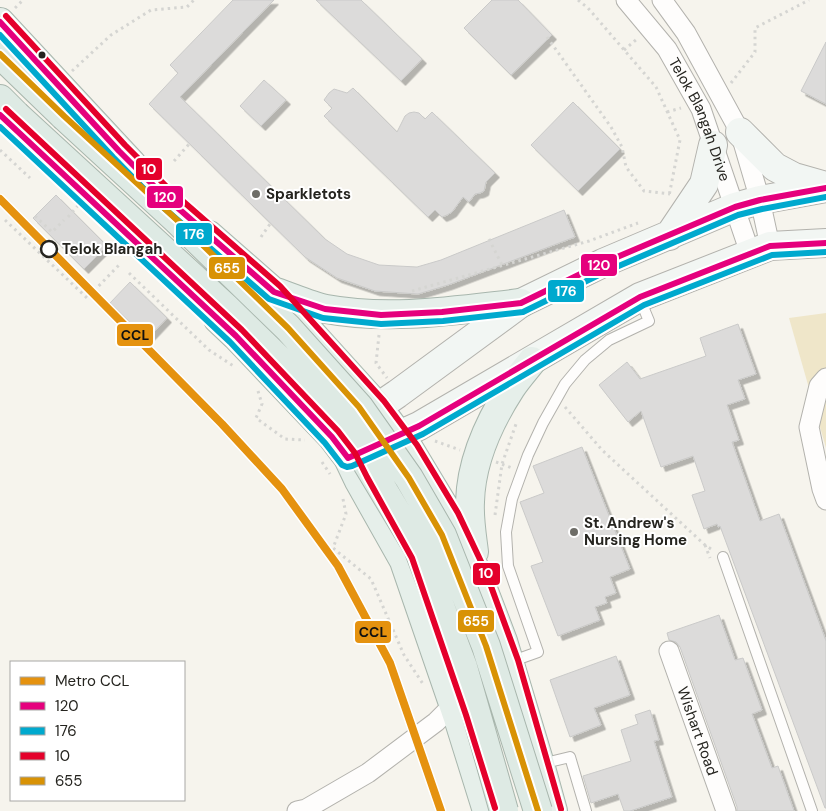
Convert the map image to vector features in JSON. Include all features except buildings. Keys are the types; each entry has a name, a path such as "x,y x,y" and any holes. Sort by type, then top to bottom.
{"highway":[{"path":"0,54 177,220 288,328 360,407 409,478 442,535 486,646 538,811"},
{"path":"4,109 166,252 296,376 326,409 362,455 418,548 463,667 504,811"}],"main road":[{"path":"0,22 119,151 163,195 274,292 378,407 410,450 451,518 477,573 506,651 553,811"},
{"path":"4,109 86,196 236,336 329,455 359,481 404,561 487,811"},
{"path":"740,132 775,167 826,187"},
{"path":"669,236 704,184 713,145"},
{"path":"329,455 378,407 521,303 604,264 747,204 826,187"},
{"path":"136,241 151,236 162,225 166,210 163,195"},
{"path":"329,455 399,435 419,426 640,297 760,250 826,243"},
{"path":"274,292 325,309 380,315 442,312 521,303"},
{"path":"477,573 470,503 478,457 488,428 512,387 532,361"}],"street":[{"name":"Telok Blangah Drive","path":"626,0 667,49 701,109 713,145 747,204 760,250"},
{"name":"Telok Blangah Drive","path":"662,0 686,33 740,132 747,204 760,250"},
{"path":"826,378 819,386 809,427 826,500"},
{"path":"297,811 306,809 368,773 436,722 489,668 498,656 506,651"},
{"name":"Wishart Road","path":"669,652 726,811"}],"lane":[{"path":"506,651 538,652 508,566 506,532 512,499 528,454 565,384 585,360 609,340 649,322 640,297"},
{"path":"723,557 812,811"},
{"path":"540,764 570,757 586,811"}],"path":[{"path":"70,73 111,35 151,10 187,7 194,0"},
{"path":"578,0 588,8 656,87 680,140 668,199"},
{"path":"730,84 755,52 755,28 809,0"},
{"path":"547,37 611,127 622,146 626,167 644,190 670,194 704,184"},
{"path":"174,161 190,143"},
{"path":"0,150 30,178"},
{"path":"68,217 86,196"},
{"path":"35,216 52,232 64,220"},
{"path":"5,220 87,298 119,265"},
{"path":"261,237 272,221"},
{"path":"408,292 589,240 645,221"},
{"path":"489,239 502,266"},
{"path":"129,273 209,350 242,372"},
{"path":"565,384 570,391 560,401 602,450 705,545 723,557"},
{"path":"258,390 262,404 256,418 285,439 306,440 329,455"},
{"path":"343,497 346,514 333,548 372,579 404,655 425,688"}],"shaded area":[{"path":"826,313 826,448 789,318"}],"metro line":[{"name":"CCL","path":"0,199 222,424 282,489 338,566 390,663 441,811"}],"transit line":[{"name":"10","path":"6,16 125,145 169,189 280,286 384,401 417,445 458,513 485,570 518,660 561,809"},
{"name":"120","path":"0,22 119,151 163,195 274,292 325,309 381,315 442,312 521,303 603,263 735,207 760,200 826,188"},
{"name":"176","path":"0,35 157,202 269,299 323,318 381,324 443,321 523,312 607,271 738,215 826,197"},
{"name":"655","path":"0,54 177,220 288,328 359,407 409,478 442,535 486,646 538,811"},
{"name":"10","path":"6,109 242,330 338,431 355,453 412,558 466,715 495,808"},
{"name":"120","path":"0,115 236,336 332,437 348,458 419,426 640,297 770,246 826,243"},
{"name":"176","path":"0,127 230,342 325,443 342,465 347,467 423,434 644,305 772,255 826,252"}],"place":[{"name":"Sparkletots","path":"256,194"},
{"name":"Telok Blangah","path":"49,249"},
{"name":"St. Andrew's Nursing Home","path":"574,532"}]}
